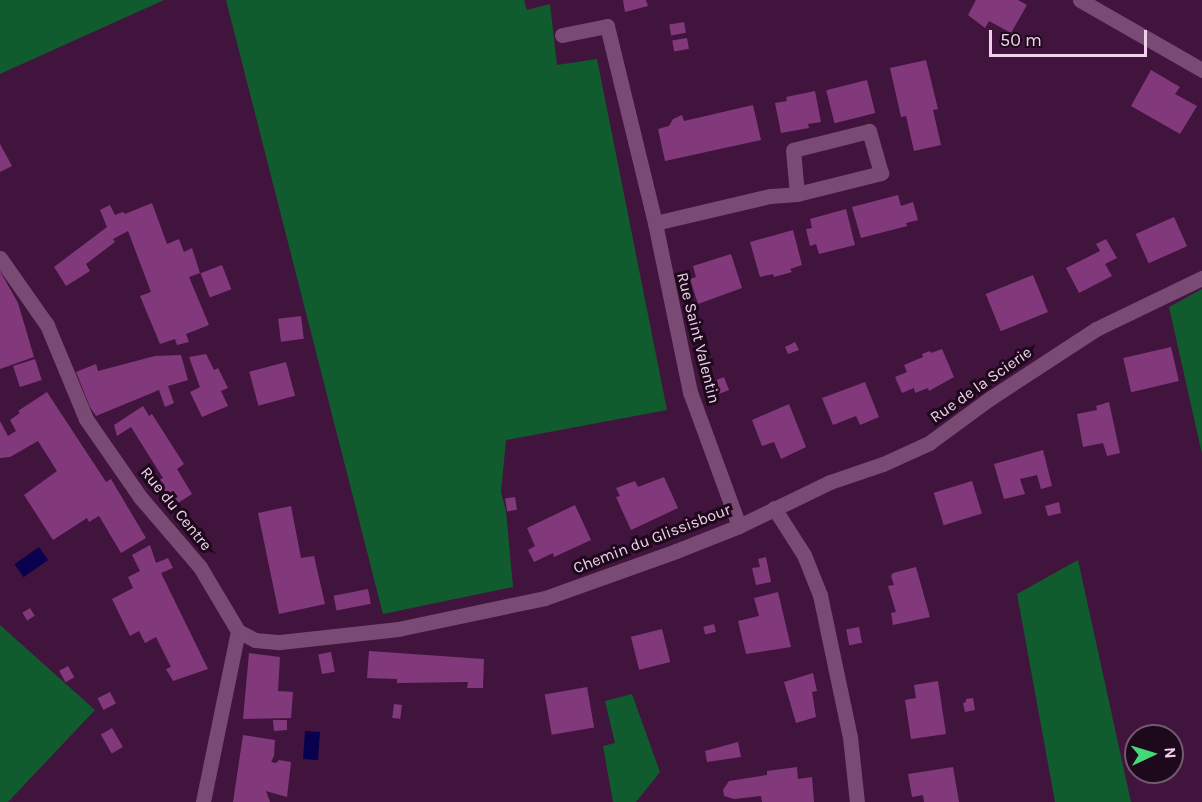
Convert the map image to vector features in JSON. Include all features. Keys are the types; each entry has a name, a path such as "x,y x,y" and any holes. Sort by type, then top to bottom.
{"street":[{"path":"1080,0 1202,70"},
{"name":"Rue Saint Valentin","path":"562,35 607,26 655,223 690,392 739,526"},
{"path":"655,223 770,196 797,194 881,173 869,131 793,150 797,194"},
{"name":"Rue du Centre","path":"0,258 47,325 86,419 140,497 200,567 238,631"},
{"name":"Rue de la Scierie","path":"774,508 929,443 989,399 1096,329 1202,278"},
{"path":"774,508 804,555 820,595 850,737 857,802"},
{"name":"Chemin du Glissisbour","path":"238,631 255,640 280,642 398,629 545,598 739,526 774,508"},
{"path":"203,802 238,631"}],"green space":[{"path":"0,0 164,0 0,74"},
{"path":"226,0 524,0 527,10 550,4 557,65 597,59 667,410 506,440 501,492 506,511 513,587 383,614"},
{"path":"1202,289 1202,454 1169,307"},
{"path":"1078,560 1124,770 1124,784 1127,784 1131,802 1055,802 1017,594"},
{"path":"0,625 95,710 8,802 0,802"},
{"path":"632,694 660,772 636,802 613,802 603,746 615,743 605,701"}],"shaded area":[{"path":"39,547 48,560 24,577 14,564"},
{"path":"305,731 320,732 318,760 303,759"}],"building":[{"path":"623,0 646,0 648,6 625,12"},
{"path":"976,0 1018,0 1027,5 1011,33 989,21 985,28 968,15"},
{"path":"684,22 686,33 671,35 669,25"},
{"path":"687,38 689,49 674,51 672,41"},
{"path":"926,60 938,109 933,110 941,145 914,151 906,116 901,117 890,68"},
{"path":"1151,70 1180,87 1175,94 1197,106 1180,134 1131,106"},
{"path":"867,80 875,113 834,123 826,90"},
{"path":"815,91 821,122 808,124 809,128 781,133 775,103 787,101 786,97"},
{"path":"753,105 761,140 665,161 658,129 669,126 673,119 682,115 684,121"},
{"path":"0,144 12,166 0,172"},
{"path":"898,195 901,206 913,202 918,220 906,223 907,226 861,238 852,207"},
{"path":"152,203 167,244 179,239 184,252 192,248 200,273 189,277 209,325 186,334 189,342 177,345 175,339 160,344 140,296 151,292 128,231 113,239 115,242 86,264 90,271 66,286 54,267 107,227 100,210 110,205 115,215 123,212 125,214"},
{"path":"846,209 855,245 819,254 816,244 810,246 806,229 812,228 810,219"},
{"path":"1174,217 1187,246 1149,263 1136,234"},
{"path":"793,230 802,265 790,269 792,272 774,277 773,274 760,277 750,242"},
{"path":"1106,239 1117,258 1105,264 1112,276 1079,293 1066,268 1100,251 1096,244"},
{"path":"731,254 742,288 698,304 690,279 696,277 693,266"},
{"path":"222,265 231,289 210,298 201,273"},
{"path":"0,271 18,303 34,357 0,369"},
{"path":"1033,275 1048,312 1001,331 986,294"},
{"path":"301,316 304,339 281,342 278,319"},
{"path":"795,342 799,350 788,354 785,347"},
{"path":"1171,347 1179,381 1131,392 1123,358"},
{"path":"942,349 954,377 929,391 928,388 915,393 914,388 902,393 895,377 907,372 904,365 923,357 922,354"},
{"path":"206,354 214,370 218,368 228,388 221,391 228,406 202,417 190,392 200,387 189,357"},
{"path":"181,355 188,380 168,386 174,403 165,407 159,390 96,416 76,372 96,364 98,371 155,356"},
{"path":"35,359 42,380 20,387 13,366"},
{"path":"286,362 295,396 258,406 249,372"},
{"path":"724,377 729,390 719,394 714,381"},
{"path":"865,382 879,417 860,425 856,416 833,425 822,398"},
{"path":"47,392 106,482 111,479 146,538 121,553 99,516 89,522 87,518 53,540 24,495 57,471 38,441 10,457 0,458 0,421 8,436 16,431 10,420 20,413 18,411"},
{"path":"1109,402 1120,453 1107,456 1103,443 1083,447 1077,414 1097,410 1096,406"},
{"path":"789,404 806,447 781,459 774,442 762,446 752,420"},
{"path":"143,406 149,416 152,414 184,464 177,469 192,494 170,508 154,483 163,478 131,427 117,436 114,425"},
{"path":"1043,450 1052,486 1041,489 1037,475 1020,479 1025,494 1004,499 994,464"},
{"path":"664,477 678,508 631,530 616,497 620,496 616,488 635,481 638,487"},
{"path":"972,481 982,514 944,525 934,493"},
{"path":"515,497 517,510 507,511 505,499"},
{"path":"1059,502 1061,513 1048,516 1045,506"},
{"path":"575,505 591,540 554,557 553,553 534,562 528,550 535,546 527,528"},
{"path":"291,506 301,558 314,556 325,604 279,614 258,513"},
{"path":"150,545 156,563 168,558 173,568 161,573 208,669 173,681 166,669 171,667 156,637 145,643 139,631 130,636 112,599 133,588 128,577 140,571 132,555"},
{"path":"766,557 771,582 756,585 752,568 760,567 758,559"},
{"path":"916,567 930,617 893,625 891,613 896,612 888,586 894,585 891,576 893,573"},
{"path":"368,589 371,604 337,610 334,596"},
{"path":"778,592 791,647 746,654 738,621 759,616 754,598"},
{"path":"30,608 35,616 27,620 22,613"},
{"path":"714,624 716,632 705,634 703,627"},
{"path":"859,627 862,643 849,645 846,629"},
{"path":"662,629 670,662 639,670 631,637"},
{"path":"369,651 484,659 483,688 467,688 468,682 397,683 397,679 367,678"},
{"path":"331,652 335,672 322,674 318,654"},
{"path":"249,653 280,657 278,691 293,692 291,718 243,719"},
{"path":"68,666 74,677 66,682 59,671"},
{"path":"813,673 817,691 812,692 816,717 796,723 784,682"},
{"path":"938,681 946,734 911,739 905,700 916,698 914,685"},
{"path":"587,687 594,727 552,735 545,694"},
{"path":"110,692 116,704 103,710 98,698"},
{"path":"973,698 975,710 965,712 963,703 966,699"},
{"path":"394,704 402,705 400,719 392,718"},
{"path":"273,720 287,720 287,730 274,731"},
{"path":"112,728 123,747 112,754 101,734"},
{"path":"243,735 275,740 274,756 271,762 276,763 279,760 291,762 287,797 266,791 270,802 233,802"},
{"path":"738,742 741,757 707,762 705,751"},
{"path":"797,767 798,779 812,777 814,802 762,802 761,796 734,799 724,796 723,790 729,781 767,775 767,771"},
{"path":"953,767 959,802 924,802 923,795 912,797 908,774"}]}
